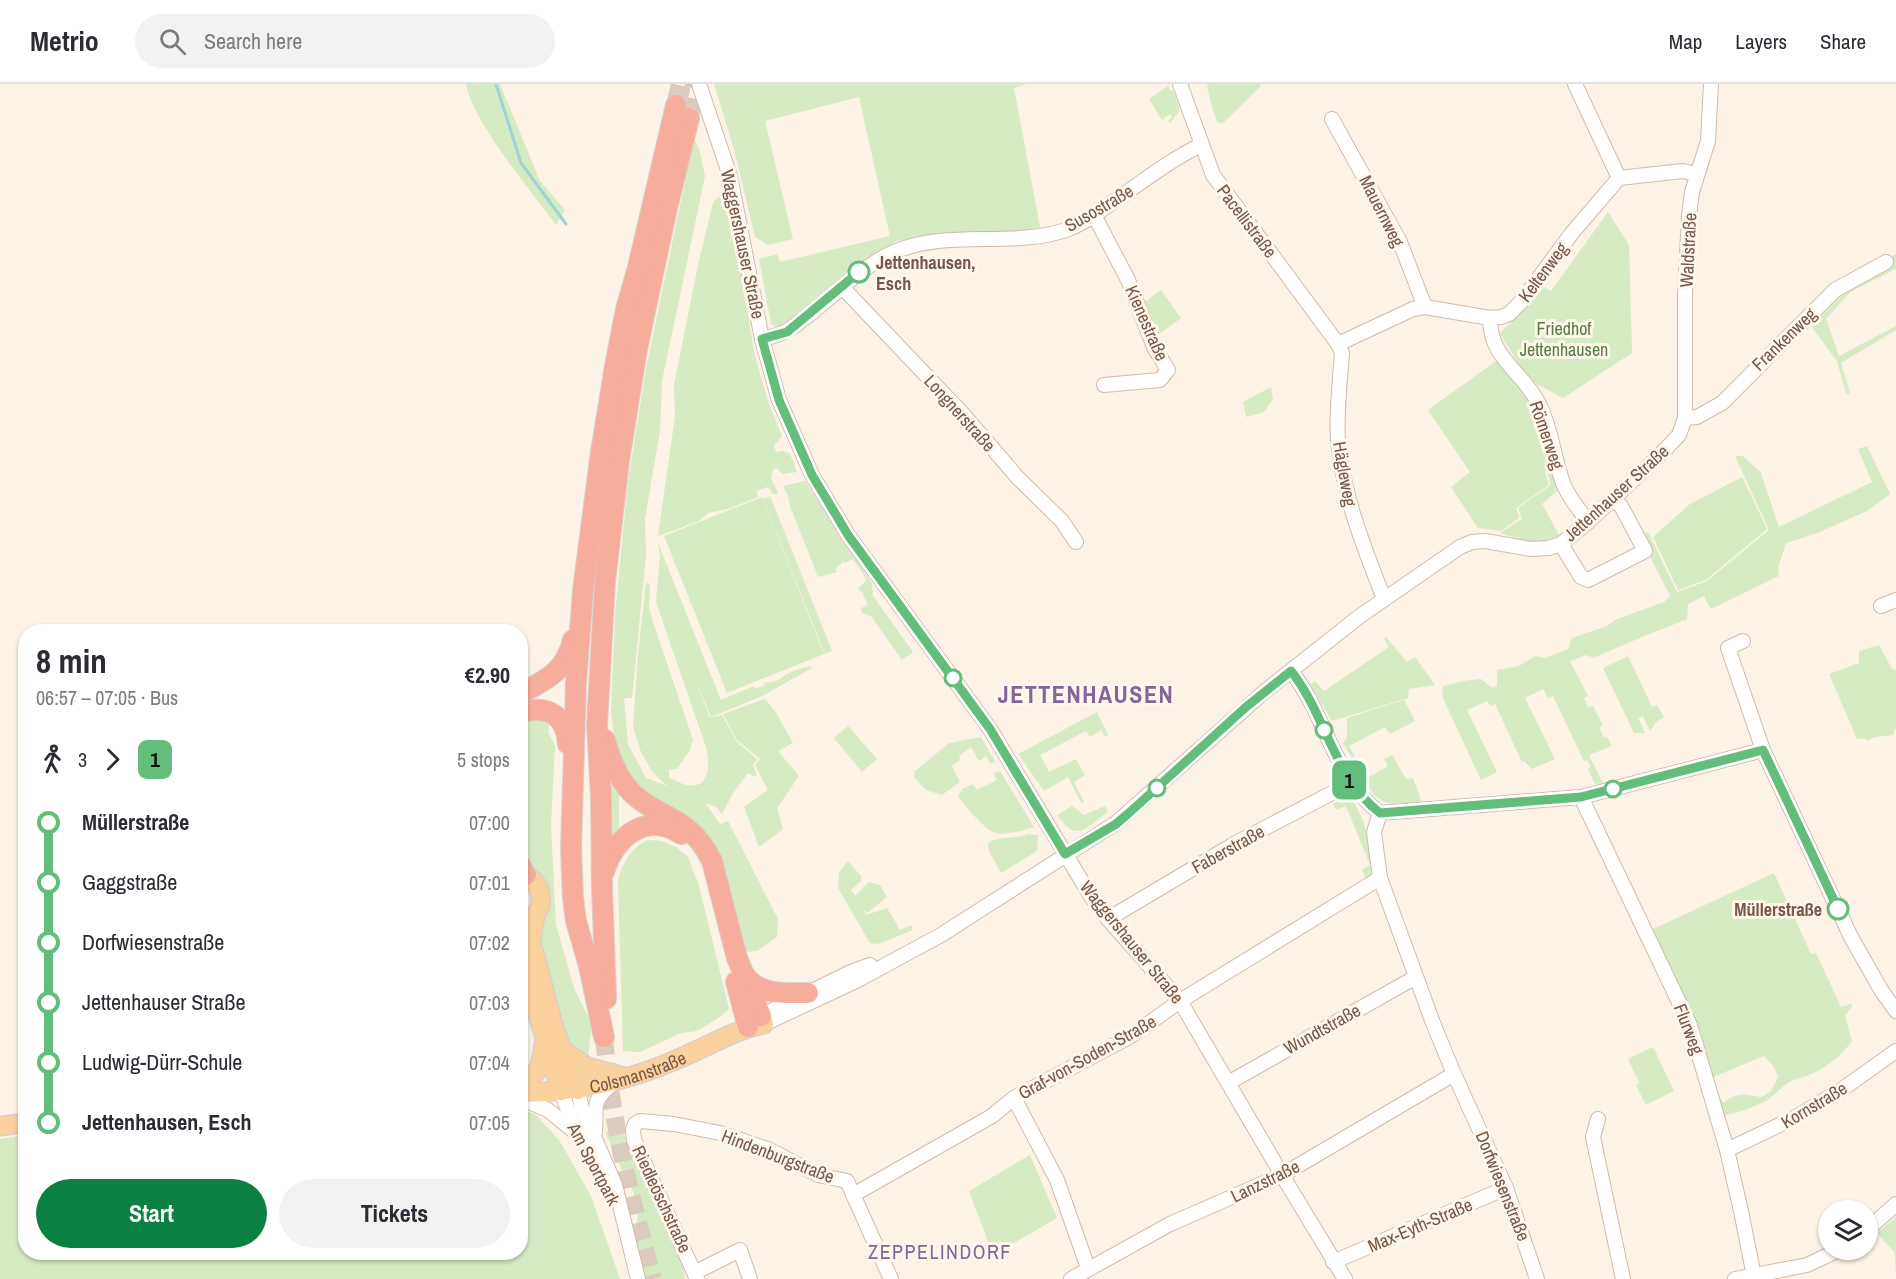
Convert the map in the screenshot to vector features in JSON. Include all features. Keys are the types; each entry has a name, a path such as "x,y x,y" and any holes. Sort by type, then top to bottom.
{"highway":[{"path":"682,111 628,398 606,570 597,707 606,1012 604,1037 594,986 574,908 571,848 576,683 584,590 601,452 626,309 682,111"},
{"path":"528,689 556,673 565,663 571,649 584,590"},
{"path":"597,707 608,750 617,772 628,789 640,800 680,823 696,837 712,861 732,942 758,1022"},
{"path":"528,711 541,709 551,712 565,726 572,787"},
{"path":"602,886 611,854 629,833 639,828 662,826 671,827 688,838 697,848 708,871 758,1022"},
{"path":"741,972 762,990 779,993 808,993"}],"main road":[{"path":"528,875 540,890 541,904 528,920 531,942 552,1021 561,1048 573,1071 569,1090"},
{"path":"528,983 545,1039 569,1090"},
{"name":"Colsmanstraße","path":"528,1093 569,1090 622,1080 678,1060 758,1022"},
{"path":"528,1080 538,1071 545,1039"},
{"path":"561,1048 587,1067 622,1080"},
{"path":"0,1126 18,1124"}],"street":[{"name":"Waggershauser Straße","path":"699,84 730,176 762,339 779,400 812,475 848,535 990,729 1065,854 1108,919 1180,1001 1345,1279"},
{"name":"Pacellistraße","path":"1180,84 1213,175 1338,344"},
{"path":"1575,84 1619,178 1683,171 1696,174"},
{"name":"Waldstraße","path":"1685,418 1685,292 1689,216 1696,174 1707,141 1712,84"},
{"name":"Mauernweg","path":"1332,119 1400,242 1425,307"},
{"name":"Susostraße","path":"762,339 787,332 867,266 908,247 952,241 1040,237 1067,230 1094,215 1183,154 1202,146"},
{"name":"Keltenweg","path":"1491,318 1509,314 1521,302 1572,233 1619,178"},
{"name":"Kienestraße","path":"1094,215 1128,280 1154,346 1168,370 1160,380 1104,386"},
{"name":"Frankenweg","path":"1685,418 1697,417 1722,403 1835,290 1886,262"},
{"name":"Longnerstraße","path":"842,286 962,413 1018,478 1062,521 1076,542"},
{"path":"1338,344 1413,309 1425,307 1491,318"},
{"name":"Römerweg","path":"1491,318 1490,334 1500,355 1527,384 1540,405 1563,486 1588,522"},
{"name":"Hägleweg","path":"1338,344 1342,353 1338,439 1344,480 1354,519 1384,598"},
{"name":"Jettenhauser Straße","path":"1065,854 1116,824 1246,707 1384,598 1435,563 1472,542 1485,541 1531,549 1549,548 1561,544 1613,499 1678,435 1685,418"},
{"path":"1561,544 1581,577 1588,580 1645,551 1621,506 1613,499"},
{"path":"1881,606 1896,600"},
{"path":"1743,641 1728,648 1763,750 1851,937 1881,990 1896,1011"},
{"path":"1291,671 1349,780 1366,802 1380,813 1581,797 1763,750"},
{"name":"Faberstraße","path":"1108,919 1236,843 1332,792 1349,780"},
{"name":"Flurweg","path":"1581,797 1690,1025 1727,1150 1742,1211 1754,1276"},
{"name":"Dorfwiesenstraße","path":"1380,813 1374,832 1380,878 1454,1074 1506,1188 1537,1279"},
{"name":"Colsmanstraße","path":"758,1022 856,981 941,935 1065,854"},
{"name":"Graf-von-Soden-Straße","path":"853,1195 993,1115 1014,1098 1131,1036 1180,1001 1380,878"},
{"name":"Colsmanstraße","path":"758,1022 808,993 853,971 906,953"},
{"name":"Wundtstraße","path":"1228,1083 1416,977"},
{"name":"Kornstraße","path":"1727,1150 1801,1114 1841,1090 1896,1051"},
{"name":"Lanzstraße","path":"1071,1279 1170,1224 1282,1175 1454,1074"},
{"path":"595,1140 595,1103 602,1093 622,1080"},
{"name":"Am Sportpark","path":"569,1090 566,1109 604,1176 628,1237"},
{"name":"Am Sportpark","path":"569,1090 582,1109 615,1185 638,1279"},
{"path":"1014,1098 1057,1180 1089,1268"},
{"path":"528,1101 548,1110 579,1135"},
{"path":"1598,1119 1593,1137 1623,1279"},
{"name":"Hindenburgstraße","path":"640,1121 720,1133 770,1150 818,1175 846,1181 891,1279"},
{"name":"Riedleöschstraße","path":"640,1121 635,1124 633,1130 634,1140 696,1276"},
{"name":"Max-Eyth-Straße","path":"1333,1262 1506,1188"},
{"path":"1878,1220 1896,1204"},
{"path":"696,1276 740,1250 750,1279"},
{"path":"1735,1279 1775,1275 1818,1259"}],"green space":[{"path":"466,84 500,84 540,181 565,210 556,225 491,136 479,117"},
{"path":"714,84 1027,84 1014,88 1041,232 926,236 896,241 840,280 786,325 776,327 771,324 759,259 777,254 780,262 890,236 859,97 765,121 793,239 768,245 755,237 734,149"},
{"path":"1207,84 1260,84 1261,86 1222,124 1217,122"},
{"path":"1168,86 1170,91 1173,90 1180,110 1170,123 1168,121 1172,117 1170,114 1162,120 1149,99"},
{"path":"694,138 700,152 705,176 662,381 660,430 645,519 646,555 632,698 624,698 628,744 646,778 667,786 653,773 641,752 633,727 646,583 650,584 649,606 653,622 693,740 690,750 677,769 669,770 669,778 686,785 700,783 707,774 706,747 656,602 660,556 658,543 721,700 754,686 755,689 765,685 764,682 777,681 796,670 811,666 812,668 762,696 711,717 694,677 710,718 722,715 737,742 757,759 753,765 757,775 755,777 748,773 733,793 722,814 716,807 705,803 720,824 728,821 778,919 777,937 757,951 743,952 722,866 640,789 617,757 611,713 615,616 628,481 646,369"},
{"path":"724,195 735,240 755,356 768,401 782,436 774,446 776,452 783,451 790,454 797,472 782,474 777,468 773,469 771,478 778,493 774,495 768,487 756,491 758,497 728,509 708,513 699,521 658,536 675,416 674,385 713,203 718,197"},
{"name":"Friedhof Jettenhausen","path":"1608,212 1629,245 1632,353 1563,398 1529,380 1500,334 1542,286 1551,291"},
{"path":"1896,254 1896,269 1850,292 1826,319 1839,356 1896,326 1896,330 1841,363 1850,393 1846,394 1837,361 1811,326 1869,268"},
{"path":"1161,290 1181,318 1158,335 1145,302"},
{"path":"1499,359 1540,413 1552,466 1545,472 1549,485 1516,508 1519,518 1501,531 1478,528 1451,487 1470,472 1428,410"},
{"path":"1271,387 1273,399 1264,412 1246,417 1243,402"},
{"path":"1867,446 1890,494 1867,511 1817,533 1786,543 1778,568 1779,576 1711,609 1704,596 1688,604 1687,619 1594,658 1586,655 1570,661 1588,696 1584,698 1588,707 1593,706 1603,725 1599,727 1604,738 1607,737 1612,746 1589,755 1603,783 1595,784 1588,769 1591,767 1587,760 1584,761 1553,696 1548,698 1543,689 1525,698 1555,759 1532,769 1524,761 1522,762 1495,704 1491,706 1487,701 1467,710 1497,772 1481,780 1442,696 1443,686 1481,679 1492,688 1497,686 1497,670 1519,666 1535,656 1545,658 1568,649 1572,638 1664,602 1670,596 1640,537 1648,532 1677,592 1707,581 1769,530 1735,456 1743,456 1761,473 1779,527 1872,482 1858,449"},
{"path":"1554,470 1558,490 1542,504 1560,537 1537,542 1500,533 1522,519 1518,508 1551,485 1547,472"},
{"path":"1742,477 1767,529 1707,579 1678,590 1653,537 1690,504"},
{"path":"805,481 872,584 873,596 913,652 902,660 871,616 862,613 861,608 868,605 862,592 858,589 867,580 853,559 845,563 844,561 835,569 837,572 818,577 792,511 800,508 791,511 783,486"},
{"path":"770,496 832,651 825,654 763,499"},
{"path":"762,497 824,654 727,693 664,536"},
{"path":"1386,637 1407,662 1415,657 1435,685 1409,689 1408,698 1332,721 1310,684 1315,681 1324,691 1389,647 1384,639"},
{"path":"1879,645 1892,669 1896,670 1896,727 1893,735 1875,737 1867,741 1865,738 1857,739 1829,674 1859,663 1859,651"},
{"path":"1628,656 1652,707 1657,705 1664,717 1656,722 1650,731 1643,716 1638,718 1645,733 1634,733 1603,668"},
{"path":"765,699 775,711 793,743 778,751 799,776 777,808 783,829 759,847 744,807 768,790 755,765 760,759 737,740 723,714"},
{"path":"1404,700 1415,721 1390,734 1385,727 1349,746 1359,765 1368,765 1369,770 1360,772 1343,743 1347,737 1347,718"},
{"path":"1097,712 1108,735 1105,737 1101,730 1090,737 1086,731 1040,755 1049,772 1076,759 1085,775 1074,782 1084,802 1082,804 1068,777 1044,791 1018,754"},
{"path":"538,716 550,722 548,732 555,746 551,827 556,925 574,988 592,1024 588,1056 576,1054 567,1044 537,941 547,905 528,867 528,719"},
{"path":"848,726 877,759 862,772 834,738"},
{"path":"981,737 995,762 990,764 986,756 979,761 971,747 959,756 960,760 952,766 960,782 942,795 926,790 913,776 914,772 949,743"},
{"path":"1392,755 1406,779 1413,778 1422,803 1388,803 1375,795 1364,780 1388,766 1384,759"},
{"path":"607,770 619,784 619,836 607,849"},
{"path":"1000,771 1034,827 1010,833 996,833 981,823 958,797 962,789 973,784 977,790 997,780 993,773"},
{"path":"1350,793 1364,823 1375,875 1366,879 1362,870 1370,865 1346,806 1336,810 1333,804"},
{"path":"1072,806 1084,815 1105,806 1108,812 1087,828 1076,831 1064,824 1057,815"},
{"path":"1028,834 1038,835 1037,851 1001,873 989,851 988,843 997,839"},
{"path":"648,840 661,841 676,847 688,857 699,886 729,1009 697,1031 681,1033 640,1052 623,1051 618,880 628,856"},
{"path":"848,861 861,876 861,881 851,890 855,896 869,882 880,885 887,897 867,913 862,906 866,915 887,908 900,930 911,925 913,930 878,944 870,943 838,888 839,873"},
{"path":"1774,873 1811,954 1816,953 1841,1007 1851,1004 1852,1006 1845,1016 1852,1041 1838,1057 1827,1065 1807,1076 1791,1081 1766,1101 1723,1115 1717,1097 1719,1096 1723,1103 1737,1095 1762,1097 1771,1091 1778,1077 1774,1067 1764,1056 1713,1077 1698,1026 1653,929"},
{"path":"1653,1047 1674,1091 1646,1105 1636,1085 1639,1082 1628,1059"},
{"path":"528,1112 535,1114 559,1140 591,1196 620,1279 0,1279 0,1139 18,1136 18,1260 528,1260"},
{"path":"605,1131 624,1134 680,1252 685,1279 644,1279 635,1242 638,1241 637,1207 630,1182 622,1170"},
{"path":"1030,1155 1057,1218 993,1255 969,1191"},
{"path":"1896,1217 1896,1279 1895,1253 1878,1232"}],"waterway":[{"path":"496,84 521,163 566,224"}],"tunnel":[{"path":"676,105 681,84"},
{"path":"689,118 695,84"},
{"path":"604,1037 607,1068 623,1159 653,1279"}],"bus line":[{"name":"1","path":"859,272 787,332 762,339 779,400 812,475 848,535 990,729 1065,854 1116,824 1246,707 1291,671 1349,780 1366,802 1380,813 1581,797 1763,750 1838,909"}],"place":[{"name":"Jettenhausen, Esch","path":"859,272"},
{"name":"Müllerstraße","path":"1838,909"}],"district":[{"name":"JETTENHAUSEN","path":"1086,694"},
{"name":"ZEPPELINDORF","path":"940,1251"}]}
